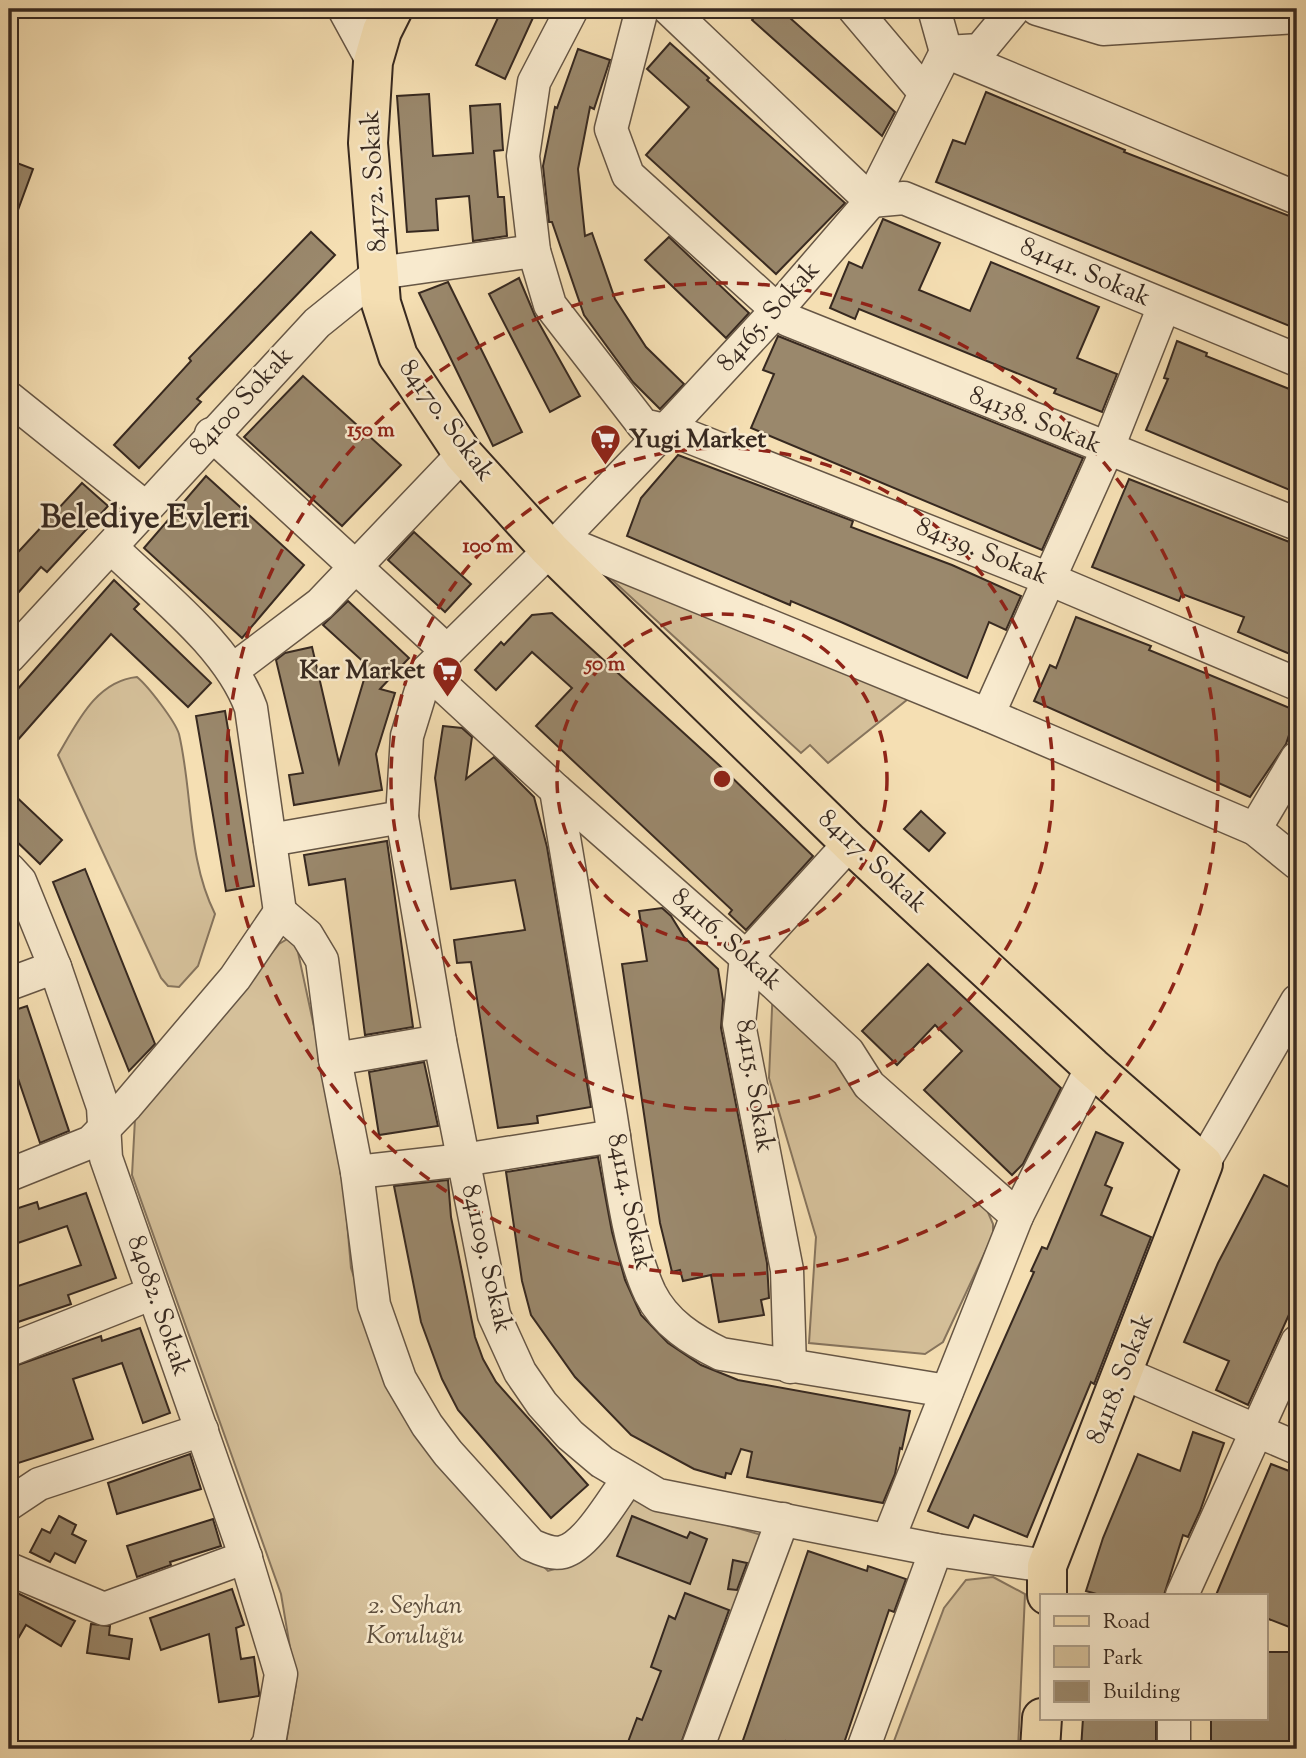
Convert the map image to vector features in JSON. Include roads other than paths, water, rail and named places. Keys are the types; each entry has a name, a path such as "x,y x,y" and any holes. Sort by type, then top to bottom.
{"main road":[{"name":"84172. Sokak","path":"379,273 368,143 373,62 382,31 393,9"},
{"name":"84170. Sokak","path":"379,273 382,303 398,356 463,454 555,545"},
{"name":"84117. Sokak","path":"555,545 850,843 1092,1067 1203,1164"},
{"name":"84118. Sokak","path":"1047,1581 1203,1164"},
{"path":"1040,1749 1042,1720"}],"street":[{"path":"344,9 373,62"},
{"name":"84139. Sokak","path":"572,9 534,82 523,156 534,251 550,305 643,425 682,434 1049,579 1297,684"},
{"name":"84138. Sokak","path":"642,9 611,129 628,175 776,311 788,320 1297,524"},
{"path":"854,9 925,93"},
{"path":"934,9 946,52"},
{"path":"946,52 980,50 1014,9"},
{"path":"1037,9 1103,29 1297,17"},
{"path":"678,12 872,201"},
{"path":"946,52 1297,198"},
{"name":"84165. Sokak","path":"436,661 555,545 776,311 872,201 946,52"},
{"name":"84141. Sokak","path":"872,201 904,198 1297,360"},
{"path":"379,273 534,251"},
{"name":"84100 Sokak","path":"9,657 211,434 317,323 379,273"},
{"path":"988,715 1107,450 1164,306"},
{"path":"9,398 146,508"},
{"name":"84116. Sokak","path":"211,434 355,566 436,661 556,790 747,957 848,1052 869,1086 1017,1216"},
{"path":"234,669 302,620 463,454"},
{"path":"555,545 988,715 1255,830 1297,863"},
{"path":"111,547 234,669 251,708 280,912 307,935 322,960 335,1059 357,1172 374,1305 400,1379 427,1425 448,1453 531,1545 548,1552 562,1552 578,1545 628,1479"},
{"name":"841109. Sokak","path":"436,661 407,736 402,817 440,1041 494,1315 520,1372 542,1404 570,1435 628,1479 658,1495 936,1550 1047,1581"},
{"path":"1255,830 1297,758"},
{"name":"84114. Sokak","path":"556,790 614,1136 642,1272 651,1295 669,1320 693,1340 721,1354 947,1391"},
{"path":"270,840 402,817"},
{"path":"747,957 850,843"},
{"name":"84082. Sokak","path":"9,869 20,881 55,967 103,1107 106,1158 246,1557 281,1674 269,1743 265,1749"},
{"path":"9,1175 91,1142 235,978 280,912"},
{"name":"84115. Sokak","path":"747,957 739,1024 787,1270 790,1367"},
{"path":"9,984 55,967"},
{"path":"1203,1164 1297,1001"},
{"path":"335,1059 440,1041"},
{"path":"888,1540 1017,1216 1092,1067"},
{"path":"357,1172 463,1160 614,1136"},
{"path":"9,1350 153,1293"},
{"path":"1182,1594 1297,1342"},
{"path":"1123,1373 1297,1448"},
{"path":"9,1504 39,1485 202,1430"},
{"path":"697,1749 783,1519"},
{"path":"863,1749 936,1550"},
{"path":"9,1569 104,1609 246,1557"},
{"path":"1174,1720 1174,1749"}],"place":[{"name":"Yugi Market","path":"606,467"},
{"name":"Kar Market","path":"448,698"}],"district":[{"name":"Belediye Evleri","path":"145,519"}],"park label":[{"name":"2. Seyhan Koruluğu","path":"415,1621"}]}
